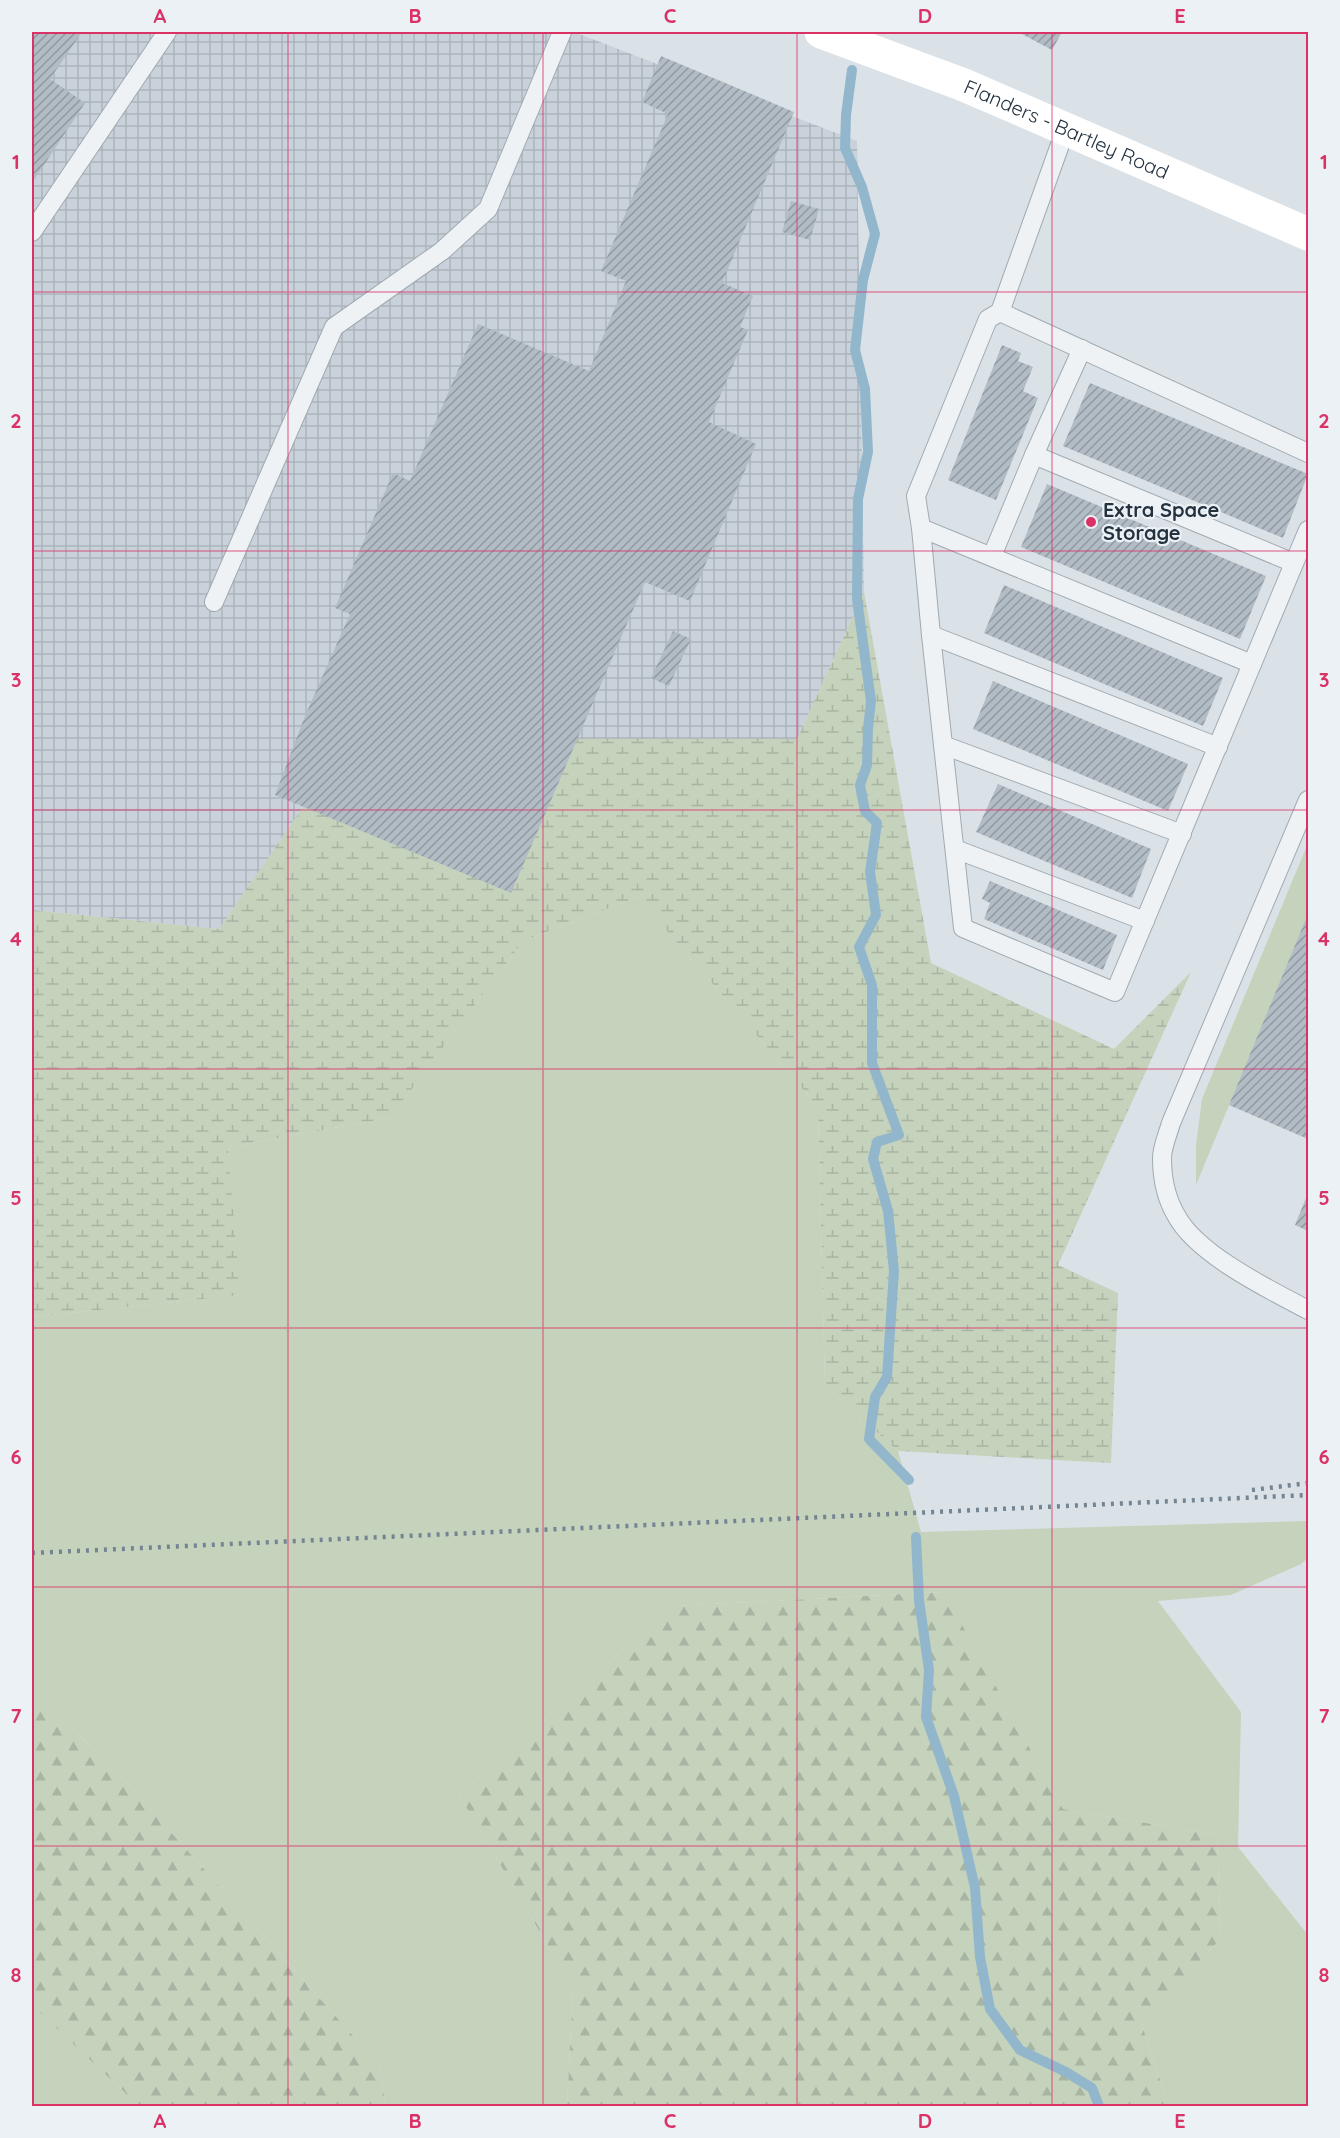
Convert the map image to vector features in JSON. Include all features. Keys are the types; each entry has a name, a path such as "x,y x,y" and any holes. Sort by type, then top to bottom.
{"main road":[{"name":"Flanders - Bartley Road","path":"821,32 944,77 1308,234"}],"lane":[{"path":"32,232 167,32"},
{"path":"214,602 334,327 442,251 488,209 562,32"},
{"path":"1066,128 1000,312 987,319 916,496 963,928 1114,992 1308,530"},
{"path":"1000,312 1308,453"},
{"path":"992,556 1082,349"},
{"path":"1034,455 1294,563"},
{"path":"921,528 1252,664"},
{"path":"931,635 1218,747"},
{"path":"943,745 1182,834"},
{"path":"1308,800 1171,1123 1162,1155 1165,1186 1176,1216 1193,1238 1227,1263 1308,1310"},
{"path":"955,849 1145,921"}],"shaded area":[{"path":"32,32 574,32 857,141 864,592 797,739 350,739 219,929 32,910"}],"green space":[{"path":"864,592 931,963 1114,1049 1191,972 1058,1265 1118,1293 1111,1463 898,1451 825,1386 818,1107 638,897 523,941 390,1118 228,1147 240,1295 32,1317 32,910 219,929 350,739 797,739"},
{"path":"1308,843 1308,915 1196,1185 1196,1145 1202,1099"},
{"path":"638,897 818,1107 825,1386 898,1451 921,1532 1308,1521 1308,1558 1301,1564 1231,1595 1158,1601 1241,1712 1238,1847 1308,1935 1308,2106 1173,2106 1165,2095 1142,2025 1221,1938 1217,1835 1063,1809 943,1592 673,1606 459,1795 573,1988 567,2106 385,2106 381,2067 110,1764 32,1692 32,1317 239,1295 228,1147 390,1118 523,941"},
{"path":"944,1592 1063,1809 1217,1835 1221,1938 1142,2025 1165,2095 1173,2106 567,2106 573,1988 459,1795 673,1606"},
{"path":"32,1692 110,1764 381,2067 385,2106 139,2106 32,2005"},
{"path":"32,2005 139,2106 32,2106"}],"building":[{"path":"32,32 82,32 50,79 85,103 32,183"},
{"path":"1018,32 1062,32 1052,50"},
{"path":"661,56 794,112 722,283 753,296 740,327 748,330 709,422 756,444 690,601 645,582 511,893 275,795 305,716 350,614 335,608 393,473 410,481 478,324 589,371 626,281 601,271 668,114 642,102"},
{"path":"791,201 819,209 810,240 782,232"},
{"path":"1002,345 1021,353 1018,361 1033,367 1023,391 1038,398 996,500 948,480"},
{"path":"1090,383 1308,474 1283,538 1063,446"},
{"path":"1047,484 1266,576 1240,639 1021,547"},
{"path":"1004,585 1223,678 1203,726 984,633"},
{"path":"673,631 691,639 669,686 651,678"},
{"path":"993,681 1188,764 1168,811 973,729"},
{"path":"998,784 1151,849 1132,898 976,832"},
{"path":"990,881 1117,935 1103,970 984,919 990,903 982,899"},
{"path":"1308,914 1308,1139 1229,1105"},
{"path":"1308,1193 1308,1231 1295,1225"}],"waterway":[{"path":"852,70 846,115 845,148 862,187 875,234 863,280 855,350 865,389 868,452 858,499 857,599 871,701 867,765 860,785 865,811 877,823 870,872 876,915 859,947 872,985 872,1063 899,1135 877,1142 873,1159 888,1211 894,1271 887,1377 875,1397 869,1439 909,1480"},
{"path":"916,1537 919,1600 929,1670 926,1717 954,1796 975,1888 980,1957 990,2009 1020,2050 1066,2072 1092,2088 1099,2106"}],"railway":[{"path":"1252,1490 1308,1483"},
{"path":"32,1553 1308,1495"}],"place":[{"name":"Extra Space Storage","path":"1091,522"}]}
